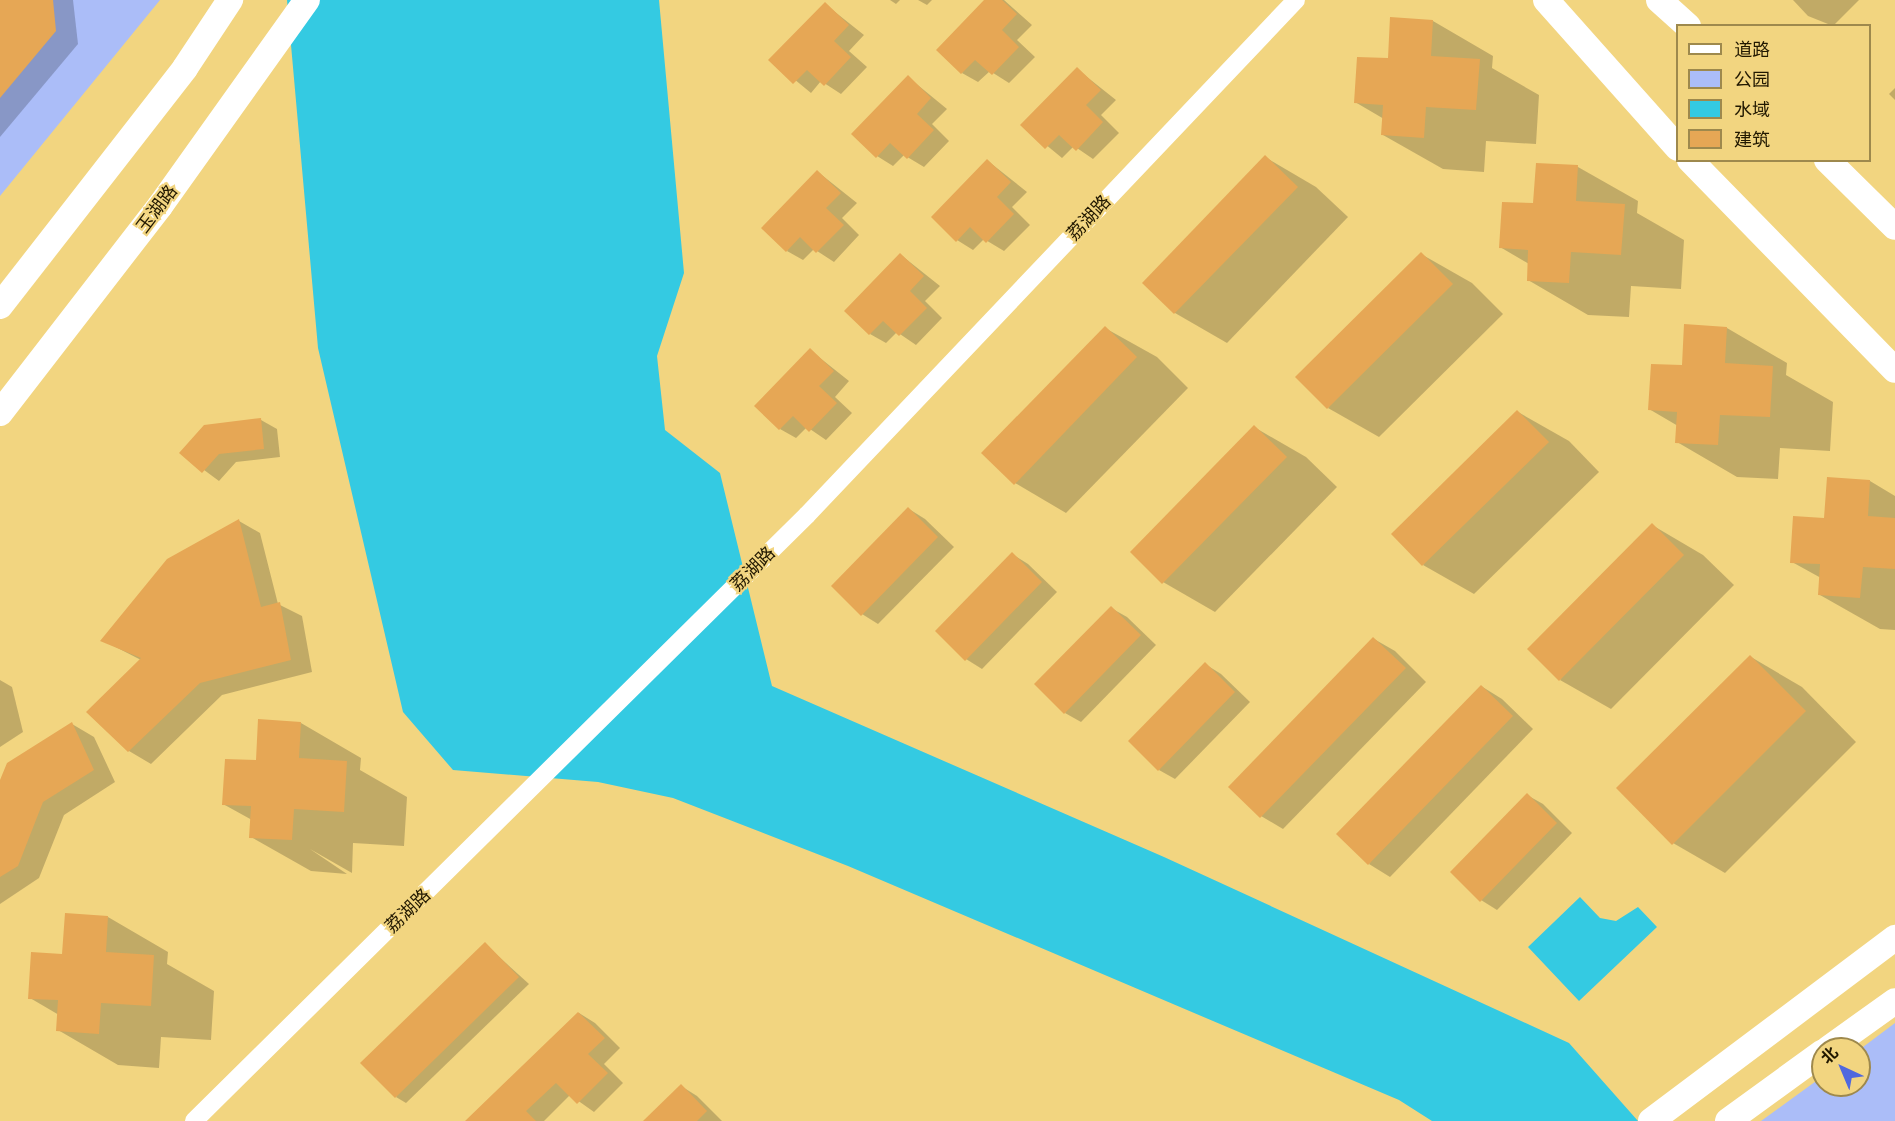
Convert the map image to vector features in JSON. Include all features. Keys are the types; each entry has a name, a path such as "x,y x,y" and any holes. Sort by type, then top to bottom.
{"main road":[{"path":"0,306 203,39 230,0"},
{"name":"玉湖路","path":"0,414 234,103 306,0"},
{"path":"1546,0 1676,147"},
{"path":"1659,0 1686,24"},
{"path":"1692,162 1895,370"},
{"path":"1829,162 1895,227"},
{"path":"1660,1114 1895,938"},
{"path":"1845,1037 1895,1001"},
{"path":"1728,1121 1811,1061"}],"street":[{"name":"荔湖路","path":"194,1121 807,515 1296,0"}],"green space":[{"path":"0,0 160,0 0,196"},
{"path":"1895,1023 1895,1121 1761,1121 1811,1085 1811,1097 1871,1097 1871,1041"}],"water":[{"path":"287,0 659,0 684,273 657,356 665,430 720,473 772,686 1164,857 1569,1043 1638,1121 1432,1121 1399,1100 848,866 673,798 598,782 453,770 403,712 318,348"},
{"path":"1580,897 1600,918 1616,921 1638,907 1657,927 1579,1001 1528,947"}],"building":[{"path":"0,0 53,0 56,31 0,98"},
{"path":"984,0 1002,0 1017,14 1002,30 1019,47 992,75 975,60 961,74 936,50"},
{"path":"825,2 849,25 834,41 851,57 824,86 807,70 793,84 768,60"},
{"path":"1390,17 1433,20 1431,56 1480,59 1476,110 1426,107 1424,138 1381,135 1383,105 1354,103 1357,57 1388,58"},
{"path":"1077,67 1101,90 1086,105 1103,122 1076,151 1059,135 1045,149 1020,125"},
{"path":"908,75 931,98 917,114 934,130 907,159 890,143 876,158 851,134"},
{"path":"1265,155 1298,187 1174,314 1142,283"},
{"path":"987,159 1011,182 997,197 1014,214 986,243 970,227 956,242 931,217"},
{"path":"1536,163 1578,165 1576,201 1625,204 1621,255 1571,252 1569,283 1527,281 1528,250 1499,248 1502,202 1533,203"},
{"path":"817,170 841,193 826,208 844,225 816,253 800,237 786,252 761,228"},
{"path":"1421,252 1453,284 1327,409 1295,377"},
{"path":"900,253 924,276 910,291 927,308 899,336 883,321 869,335 844,311"},
{"path":"1684,324 1727,327 1725,363 1773,366 1770,417 1720,415 1718,445 1675,443 1677,412 1648,410 1651,364 1682,365"},
{"path":"1105,326 1137,357 1014,485 981,453"},
{"path":"810,348 834,371 819,386 837,403 809,432 793,416 779,430 754,406"},
{"path":"1517,410 1549,442 1422,566 1391,534"},
{"path":"261,418 264,449 219,454 202,473 179,453 204,425"},
{"path":"1254,425 1287,457 1162,584 1130,552"},
{"path":"1827,477 1870,480 1868,516 1895,518 1895,569 1863,567 1860,598 1818,595 1820,564 1790,563 1793,516 1824,518"},
{"path":"908,507 938,537 861,616 831,586"},
{"path":"239,519 261,607 280,602 291,660 200,683 128,752 86,712 141,658 100,641 167,559"},
{"path":"1652,523 1684,555 1559,681 1527,649"},
{"path":"1012,552 1042,582 965,661 935,631"},
{"path":"1111,606 1141,635 1064,714 1034,684"},
{"path":"1373,637 1406,668 1260,818 1228,787"},
{"path":"1750,655 1806,711 1672,845 1616,788"},
{"path":"1205,662 1235,692 1158,771 1128,741"},
{"path":"1481,685 1513,716 1368,865 1336,834"},
{"path":"258,719 301,722 299,758 347,761 344,812 294,809 292,840 249,838 251,806 222,805 225,759 256,760"},
{"path":"72,722 94,770 43,802 18,866 0,877 0,780 7,763"},
{"path":"1527,793 1557,823 1480,902 1450,872"},
{"path":"65,913 108,916 106,952 154,955 151,1006 101,1003 99,1034 56,1031 58,1000 28,999 31,952 62,954"},
{"path":"485,942 519,977 395,1098 360,1063"},
{"path":"578,1012 605,1038 588,1054 608,1073 577,1104 556,1083 526,1111 536,1121 465,1121"},
{"path":"681,1084 707,1111 697,1121 643,1121"}]}
